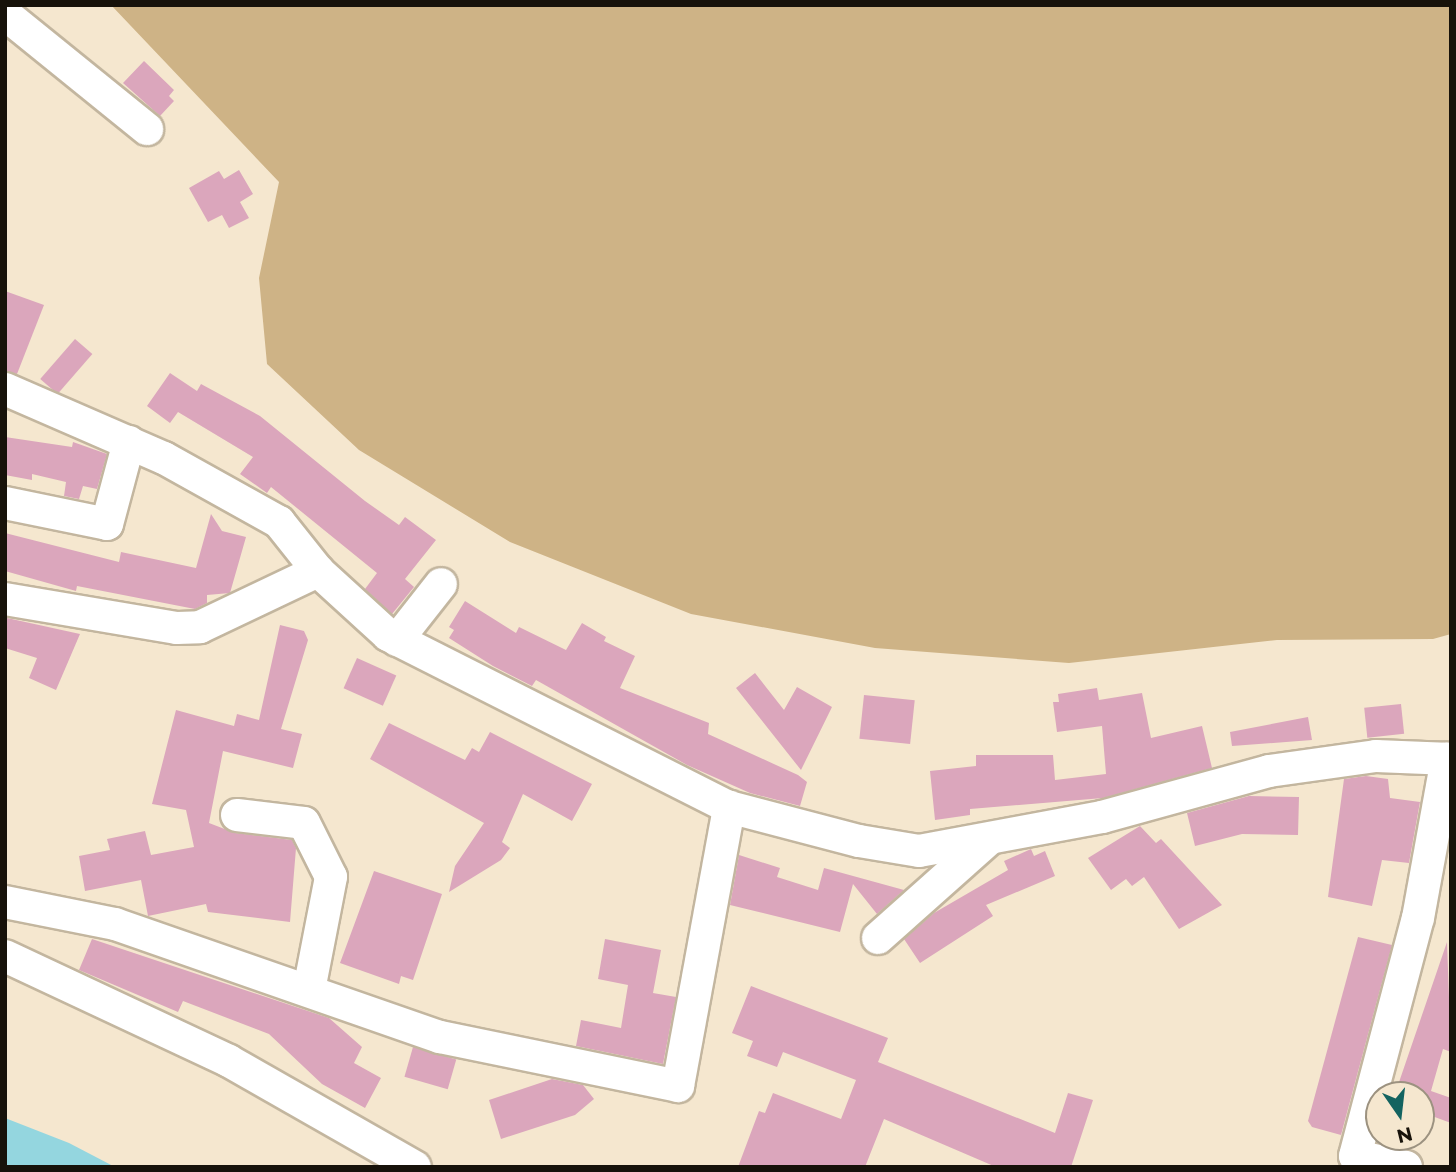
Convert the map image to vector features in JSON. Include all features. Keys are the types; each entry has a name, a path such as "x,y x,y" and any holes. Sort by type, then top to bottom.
{"street":[{"path":"5,14 147,129"},
{"path":"5,389 129,442 279,523 318,571 359,614 397,640 729,807 859,841 919,851 1102,817 1269,771 1376,756 1449,759 1418,918 1355,1156 1406,1167"},
{"path":"5,503 107,524 129,442"},
{"path":"5,599 189,628 297,586 318,571"},
{"path":"397,640 441,584"},
{"path":"5,902 115,924 440,1037 678,1086 729,807"},
{"path":"237,816 304,823 331,877 309,990"},
{"path":"878,938 989,839"},
{"path":"5,956 229,1061 415,1167"}],"shaded area":[{"path":"111,5 1451,5 1451,634 1433,639 1277,640 1069,663 875,648 691,614 510,542 359,450 267,364 259,278 279,182"}],"water":[{"path":"5,1118 69,1143 115,1167 5,1167"}],"building":[{"path":"144,61 174,90 169,96 174,101 160,116 123,83"},
{"path":"239,170 253,194 240,202 249,218 229,228 222,215 208,222 189,188 219,171 224,179"},
{"path":"5,291 44,305 17,374 5,371"},
{"path":"75,339 92,354 58,394 40,379"},
{"path":"170,373 197,391 201,384 260,416 399,525 405,517 436,540 405,579 414,587 392,614 365,589 377,573 271,487 267,493 240,474 253,457 178,412 170,423 147,406"},
{"path":"5,437 72,447 73,442 107,454 97,489 83,486 79,499 64,496 66,482 32,474 32,480 5,475"},
{"path":"211,514 222,531 246,537 230,593 207,595 207,603 195,609 77,586 76,591 5,571 5,533 119,562 121,552 196,568"},
{"path":"465,601 516,633 519,627 566,650 582,623 606,637 604,641 635,656 620,688 709,723 708,734 798,775 807,782 800,806 750,793 687,765 536,680 532,686 493,666 449,638 454,630 449,627"},
{"path":"7,618 80,634 56,690 29,678 37,658 5,648"},
{"path":"280,625 304,631 308,640 281,729 302,734 293,768 223,751 209,823 235,833 292,840 296,848 290,922 208,912 206,904 148,916 141,880 85,891 79,856 110,850 107,839 145,831 151,855 194,847 186,810 152,804 176,710 234,726 237,714 259,720"},
{"path":"357,658 396,675 383,706 344,688"},
{"path":"755,673 784,710 797,687 832,707 801,770 736,688"},
{"path":"1097,688 1099,700 1142,693 1151,738 1202,726 1212,768 1103,798 970,809 970,815 935,820 930,771 976,766 976,755 1053,755 1055,780 1106,774 1102,726 1057,732 1053,702 1059,702 1058,694"},
{"path":"864,695 915,700 910,744 859,739"},
{"path":"1401,704 1404,734 1367,738 1364,708"},
{"path":"1308,717 1312,740 1232,746 1230,732"},
{"path":"389,723 465,760 472,748 479,752 490,732 592,784 572,821 523,794 502,842 510,848 501,860 449,892 455,866 484,823 370,759"},
{"path":"1366,776 1388,779 1390,798 1420,802 1409,863 1382,860 1372,906 1328,897 1344,779"},
{"path":"1249,796 1299,797 1298,835 1242,834 1195,846 1187,813"},
{"path":"1140,826 1156,843 1161,839 1222,905 1179,929 1144,877 1132,886 1126,879 1111,890 1088,858"},
{"path":"1031,849 1034,856 1045,851 1055,876 986,905 993,916 920,963 904,939 934,913 1008,870 1004,861"},
{"path":"739,855 780,868 777,877 818,890 824,868 904,890 877,914 853,884 840,932 730,905"},
{"path":"374,871 442,894 413,980 401,976 399,984 340,963"},
{"path":"1358,937 1392,945 1341,1135 1312,1127 1308,1121"},
{"path":"92,939 329,1018 362,1047 354,1063 381,1078 365,1108 322,1084 269,1034 183,1001 178,1012 79,970"},
{"path":"605,939 661,950 653,993 676,997 663,1064 576,1046 581,1020 621,1028 628,985 598,979"},
{"path":"1447,942 1451,1052 1443,1049 1434,1081 1399,1081"},
{"path":"751,986 888,1038 878,1062 1055,1133 1068,1093 1093,1100 1071,1167 996,1167 884,1119 865,1167 738,1167 759,1111 765,1113 773,1093 841,1119 856,1080 783,1052 777,1067 747,1056 753,1041 732,1033"},
{"path":"413,1047 456,1059 448,1089 404,1077"},
{"path":"552,1079 583,1085 594,1099 575,1115 501,1139 489,1100"},
{"path":"1435,1092 1451,1098 1451,1123 1435,1117"}]}
